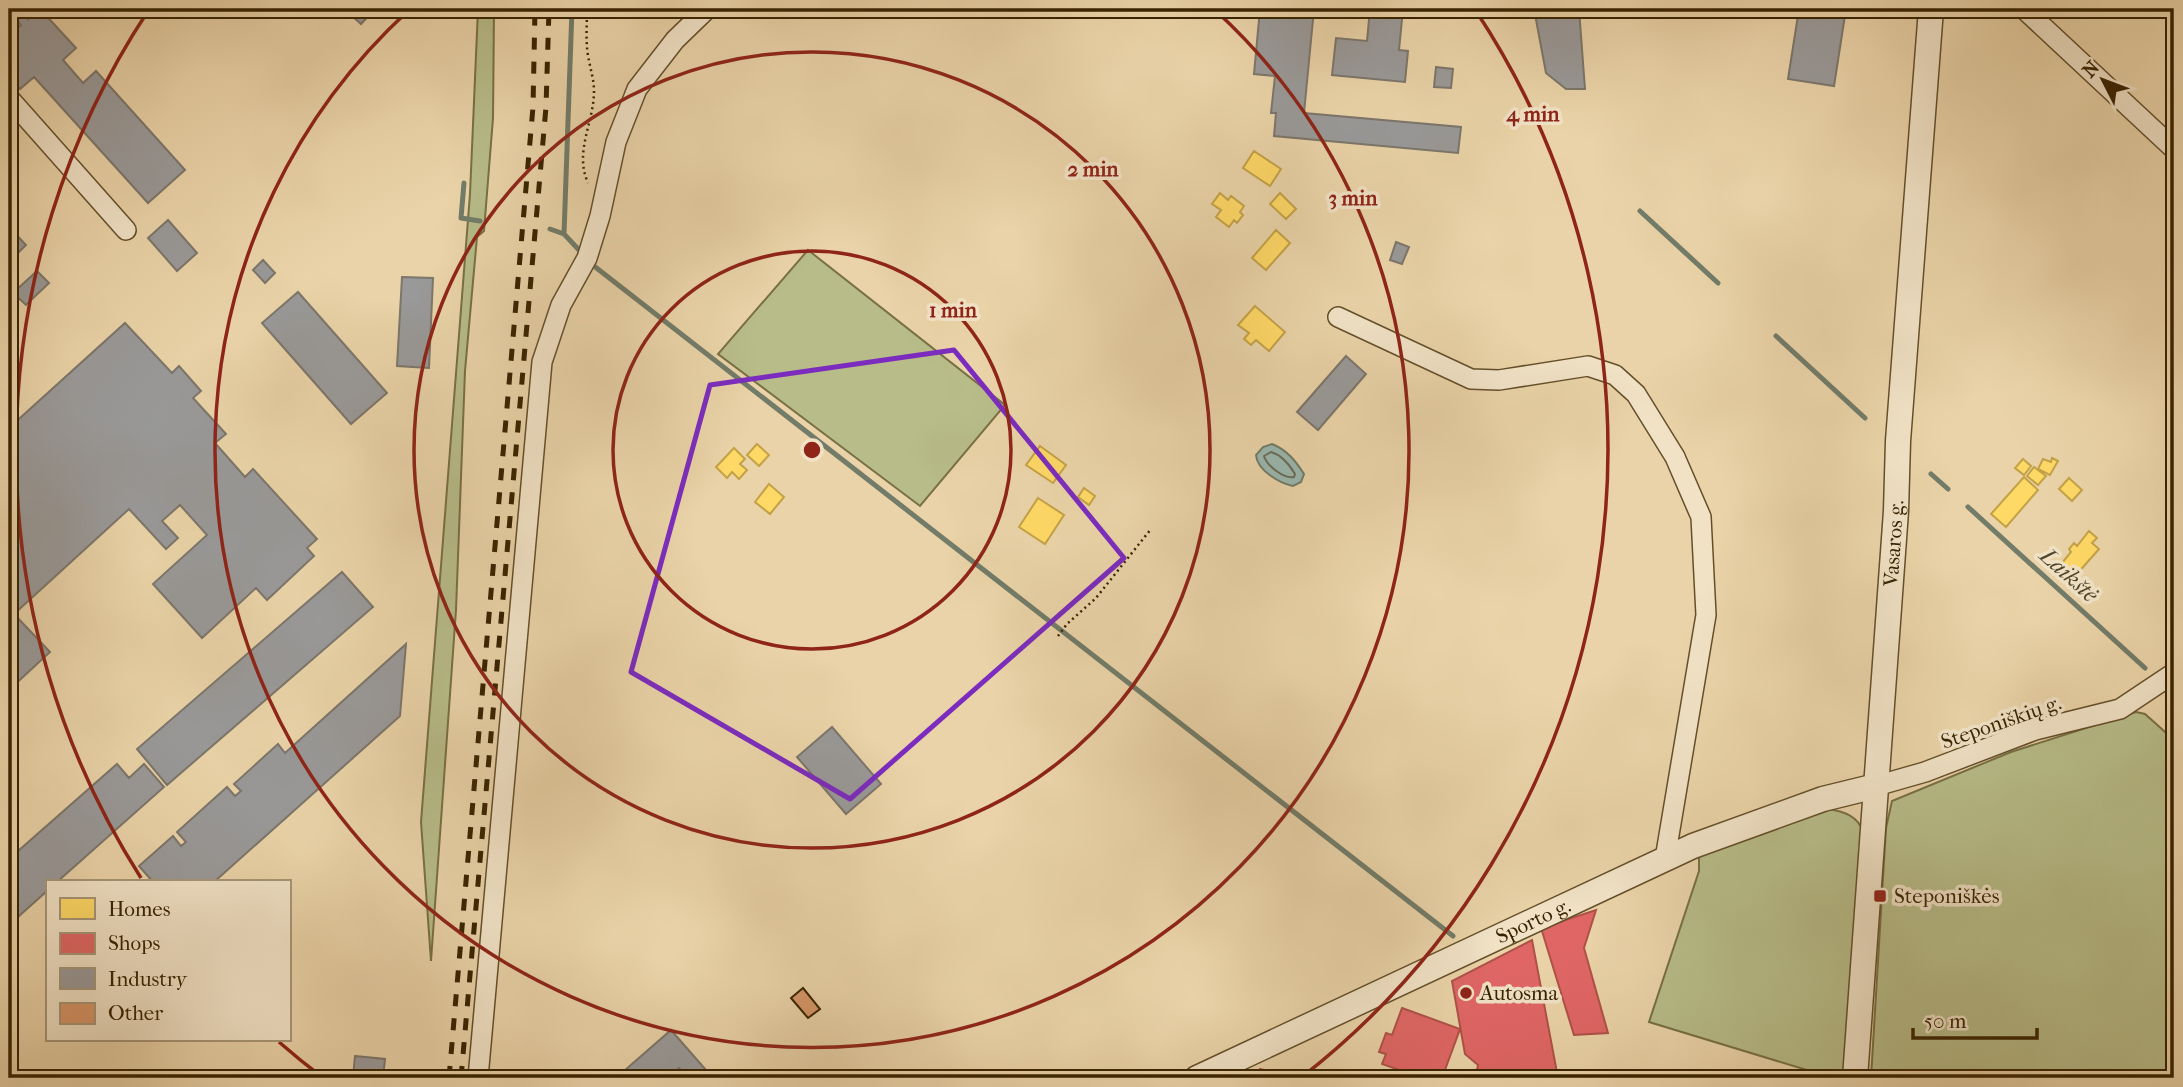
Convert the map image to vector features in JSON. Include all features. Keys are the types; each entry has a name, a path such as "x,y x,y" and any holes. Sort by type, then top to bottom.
{"street":[{"path":"478,1078 542,362 561,305 587,258 603,206 616,142 637,89 674,40 706,9"},
{"name":"Vasaros g.","path":"1856,1078 1896,511 1898,441 1931,9"},
{"path":"2024,9 2174,149"},
{"path":"9,98 126,230"},
{"path":"1338,317 1471,379 1499,380 1588,366 1615,375 1636,394 1675,457 1700,517 1706,615 1665,859"},
{"name":"Steponiškių g.","path":"1876,786 1925,772 2035,730 2120,709 2174,673"},
{"name":"Sporto g.","path":"1197,1078 1693,846 1823,799 1876,786"}],"path":[{"path":"587,9 587,49 594,89 592,113 582,150 582,170 594,195 603,206"},
{"path":"1058,636 1067,624 1096,598 1151,529"}],"highlighted area":[{"path":"954,350 1124,558 850,799 631,672 710,385"}],"green space":[{"path":"478,9 494,9 493,118 484,231 477,237 465,371 456,610 431,961 421,822 470,194"},
{"path":"808,250 1005,405 920,506 718,354"},
{"path":"2136,712 2145,714 2174,740 2174,1078 1871,1078 1886,828 1892,801 2011,752"},
{"path":"1827,809 1850,815 1864,833 1843,1078 1833,1078 1649,1022 1699,871 1699,854"}],"water":[{"path":"1272,444 1286,452 1297,464 1304,474 1301,482 1293,486 1287,484 1275,479 1260,466 1256,455 1263,447"}],"building: Homes":[{"path":"1254,151 1281,169 1270,186 1243,168"},
{"path":"1220,193 1228,200 1231,196 1244,206 1240,212 1243,215 1237,223 1234,220 1229,227 1216,217 1221,210 1212,204"},
{"path":"1280,193 1296,209 1286,219 1270,204"},
{"path":"1276,230 1290,243 1266,270 1252,258"},
{"path":"1255,306 1285,332 1269,351 1256,340 1251,345 1244,339 1249,333 1238,325"},
{"path":"757,444 769,455 759,466 747,455"},
{"path":"1040,446 1066,465 1053,483 1026,465"},
{"path":"734,448 745,459 740,464 747,470 739,479 732,472 727,478 716,467"},
{"path":"2052,458 2058,461 2050,475 2038,469 2043,459 2051,462"},
{"path":"2023,459 2031,466 2024,475 2015,468"},
{"path":"2034,467 2046,476 2038,485 2027,476"},
{"path":"2024,477 2038,490 2006,527 1991,514"},
{"path":"2069,478 2082,490 2072,501 2059,489"},
{"path":"769,484 784,497 770,514 755,502"},
{"path":"1084,488 1095,496 1089,505 1078,497"},
{"path":"1038,498 1064,515 1045,544 1019,527"},
{"path":"2089,531 2097,538 2092,543 2099,549 2076,575 2062,563 2074,543 2077,546"}],"building: Shops":[{"path":"1596,910 1584,948 1608,1033 1574,1035 1541,928"},
{"path":"1532,940 1558,1078 1488,1078 1476,1075 1478,1065 1465,1054 1452,981"},
{"path":"1402,1008 1460,1029 1442,1078 1433,1078 1417,1072 1416,1076 1382,1064 1386,1054 1379,1052 1386,1033 1392,1035"},
{"path":"1260,1069 1281,1074 1280,1078 1258,1078"}],"building: Industry":[{"path":"40,9 76,48 63,60 83,83 96,71 185,170 148,203 34,77 20,89 9,77 9,36 21,25 16,19 23,12 28,19"},
{"path":"357,9 375,9 361,24 351,15"},
{"path":"1260,9 1314,9 1304,113 1461,127 1458,153 1274,136 1276,113 1271,113 1275,76 1254,74"},
{"path":"1370,9 1403,9 1399,50 1408,51 1405,82 1332,75 1336,38 1367,41"},
{"path":"1534,9 1579,9 1585,89 1566,89 1546,73"},
{"path":"1799,9 1846,9 1834,86 1788,79"},
{"path":"1436,67 1453,69 1451,88 1434,87"},
{"path":"168,220 197,253 177,271 148,238"},
{"path":"9,227 26,245 13,258 9,254"},
{"path":"1396,242 1409,247 1402,264 1390,260"},
{"path":"263,260 275,273 265,283 253,270"},
{"path":"37,271 49,283 26,305 13,293"},
{"path":"402,277 433,278 429,368 397,366"},
{"path":"298,292 387,393 351,424 262,323"},
{"path":"125,323 172,373 179,366 201,391 193,398 226,434 215,443 245,477 253,469 317,539 307,548 314,556 267,600 256,588 202,638 153,584 207,535 180,505 162,521 178,538 166,549 129,509 14,614 50,652 9,690 9,428"},
{"path":"1346,356 1366,374 1318,430 1297,412"},
{"path":"342,572 373,607 167,785 137,749"},
{"path":"406,644 400,716 216,880 151,880 139,866 173,836 181,846 186,842 177,832 227,787 235,796 241,791 234,784 278,744 285,753"},
{"path":"832,727 881,784 846,814 797,757"},
{"path":"117,764 129,778 144,764 164,787 59,880 46,880 46,892 9,925 9,859"},
{"path":"671,1030 713,1078 688,1078 679,1068 668,1078 616,1078"},
{"path":"355,1056 385,1059 383,1078 353,1078"}],"building: Other":[{"path":"803,988 820,1009 808,1018 791,998"}],"waterway":[{"path":"564,234 572,9"},
{"path":"464,183 461,218 480,221"},
{"name":"Laikštė","path":"1640,211 1718,283"},
{"path":"550,229 564,234 580,251"},
{"path":"594,266 1453,936"},
{"name":"Laikštė","path":"1776,336 1865,418"},
{"name":"Laikštė","path":"1931,474 1948,489"},
{"name":"Laikštė","path":"1968,507 2145,668"}],"railway":[{"path":"449,1078 533,107 535,9"},
{"path":"461,1078 546,107 549,9"}],"place":[{"name":"Steponiškės","path":"1880,896"},
{"name":"Autosma","path":"1466,993"}]}
